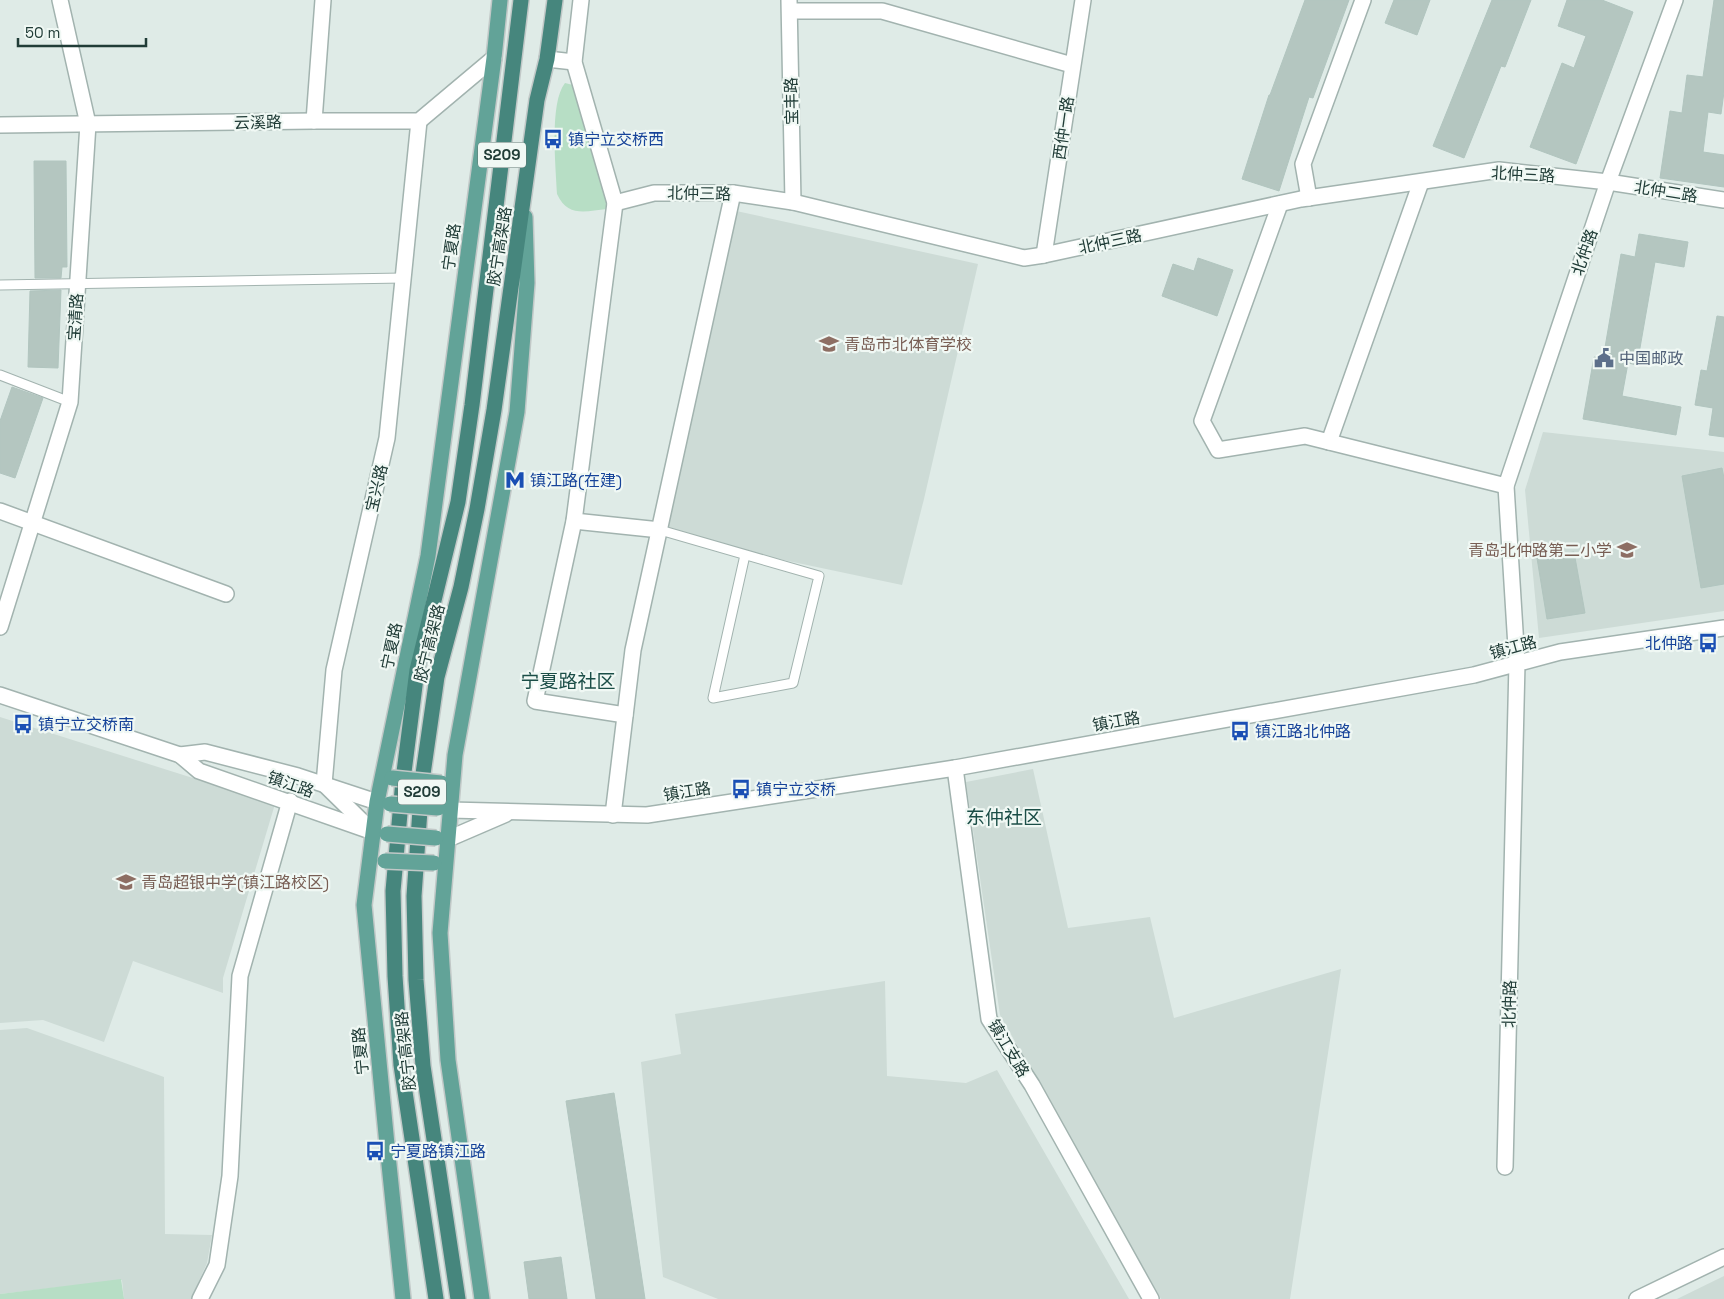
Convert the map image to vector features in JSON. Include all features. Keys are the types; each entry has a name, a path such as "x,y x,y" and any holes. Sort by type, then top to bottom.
{"highway":[{"name":"胶宁高架路","path":"436,1299 401,1065 395,976 393,891 403,780 417,670 458,502 471,414 521,0"},
{"name":"胶宁高架路","path":"458,1299 423,1066 416,980 414,896 422,781 437,677 461,587 478,509 494,410 537,100 547,59 555,0"}],"main road":[{"name":"宁夏路","path":"403,1299 364,905 368,874 380,833 388,772 428,556 500,0"},
{"path":"482,1299 448,1060 440,933 445,878 442,838 444,809 454,773 455,755 517,412 527,283 524,196"},
{"path":"388,772 441,783 454,773"},
{"name":"镇江路","path":"384,803 444,809"},
{"name":"镇江路","path":"380,833 442,838"},
{"path":"368,874 385,861 434,863 445,878"}],"street":[{"name":"宝清路","path":"0,627 70,402 88,124 60,0"},
{"path":"314,121 323,0"},
{"path":"581,0 574,62 615,202 574,521 534,701 625,715"},
{"name":"西仲一路","path":"1044,256 1083,0"},
{"path":"1309,198 1303,164 1363,0"},
{"name":"北仲路","path":"1505,1167 1517,663 1506,486 1608,182 1675,0"},
{"path":"789,6 881,6 1072,66"},
{"name":"宝丰路","path":"789,6 793,202"},
{"path":"419,122 494,58"},
{"path":"547,59 574,62"},
{"name":"云溪路","path":"0,125 314,121 419,122"},
{"name":"宝兴路","path":"324,784 334,670 387,438 419,122"},
{"name":"北仲三路","path":"615,202 654,193 733,193 793,202 1024,258 1044,256 1309,198 1498,170 1608,182"},
{"path":"1329,442 1421,182"},
{"name":"北仲二路","path":"1608,182 1724,200"},
{"path":"613,815 633,650 733,193"},
{"path":"1280,204 1202,421 1218,450 1305,436 1506,486"},
{"path":"0,511 226,594"},
{"path":"574,521 660,530"},
{"name":"镇江路","path":"444,809 647,815 955,768 1474,675 1560,652 1724,628"},
{"name":"镇江路","path":"0,695 180,755 199,771 380,833"},
{"name":"镇江路","path":"180,755 206,752 324,784 384,803"},
{"name":"镇江支路","path":"955,768 989,1019 1032,1085 1151,1299"},
{"path":"324,784 380,833"},
{"path":"200,1299 217,1265 230,1176 240,976 290,801"},
{"name":"镇江路","path":"442,838 510,812"},
{"path":"1637,1299 1724,1257"}],"lane":[{"path":"0,285 403,278"},
{"path":"0,375 70,402"},
{"path":"660,530 818,576 793,683 713,698 745,555"}],"shaded area":[{"name":"青岛市北体育学校","path":"727,209 978,264 924,499 902,585 656,533"},
{"name":"青岛北仲路第二小学","path":"1543,432 1724,452 1724,611 1539,638 1525,490"},
{"name":"青岛超银中学(镇江路校区)","path":"0,717 275,804 223,978 223,993 133,961 104,1042 43,1020 0,1023"},
{"path":"1033,769 1068,928 1150,917 1174,1018 1341,969 1290,1299 1161,1299 1000,1015 966,782"},
{"path":"885,981 887,1076 966,1083 997,1070 1129,1299 718,1299 663,1277 641,1062 681,1054 675,1014"},
{"path":"27,1028 164,1077 165,1234 212,1235 207,1263 191,1299 124,1299 122,1280 0,1294 0,1030"},
{"path":"1724,1276 1724,1299 1677,1299"}],"green space":[{"path":"565,83 576,88 607,209 572,210 561,202 557,194 555,120 560,92"},
{"path":"121,1279 124,1299 0,1299 0,1294"}],"building":[{"path":"1305,0 1349,0 1313,98 1309,97 1279,191 1242,179 1269,95"},
{"path":"1394,0 1430,0 1417,35 1385,23"},
{"path":"1492,0 1531,0 1505,67 1501,66 1464,158 1433,146"},
{"path":"1567,0 1602,0 1633,12 1576,164 1530,147 1562,63 1574,68 1586,36 1558,26"},
{"path":"1714,0 1724,0 1724,92 1721,114 1708,112 1703,152 1724,155 1724,187 1660,178 1670,111 1682,113 1687,75 1703,77"},
{"path":"34,161 66,161 67,267 62,267 61,278 35,278"},
{"path":"1639,234 1688,242 1684,267 1655,262 1637,365 1628,363 1622,396 1681,407 1676,435 1583,419 1594,357 1603,359 1621,254 1635,257"},
{"path":"1198,258 1233,270 1217,316 1162,296 1173,264 1194,271"},
{"path":"61,290 58,368 28,367 30,291"},
{"path":"1717,316 1724,317 1724,437 1709,435 1713,408 1695,405 1701,370 1707,371"},
{"path":"12,387 43,398 15,478 0,473 0,421"},
{"path":"1722,468 1724,478 1724,584 1701,588 1682,476"},
{"path":"1574,552 1585,613 1547,619 1537,558"},
{"path":"614,1093 645,1299 596,1299 566,1101"},
{"path":"561,1257 567,1299 529,1299 524,1262"}],"place":[{"name":"镇宁立交桥西","path":"553,139"},
{"name":"青岛市北体育学校","path":"829,344"},
{"name":"中国邮政","path":"1604,358"},
{"name":"镇江路(在建)","path":"515,480"},
{"name":"青岛北仲路第二小学","path":"1627,550"},
{"name":"北仲路","path":"1708,643"},
{"name":"镇宁立交桥南","path":"23,724"},
{"name":"镇江路北仲路","path":"1240,731"},
{"name":"镇宁立交桥","path":"741,789"},
{"name":"青岛超银中学(镇江路校区)","path":"126,882"},
{"name":"宁夏路镇江路","path":"375,1151"}],"district":[{"name":"宁夏路社区","path":"568,681"},
{"name":"东仲社区","path":"1004,817"}]}
